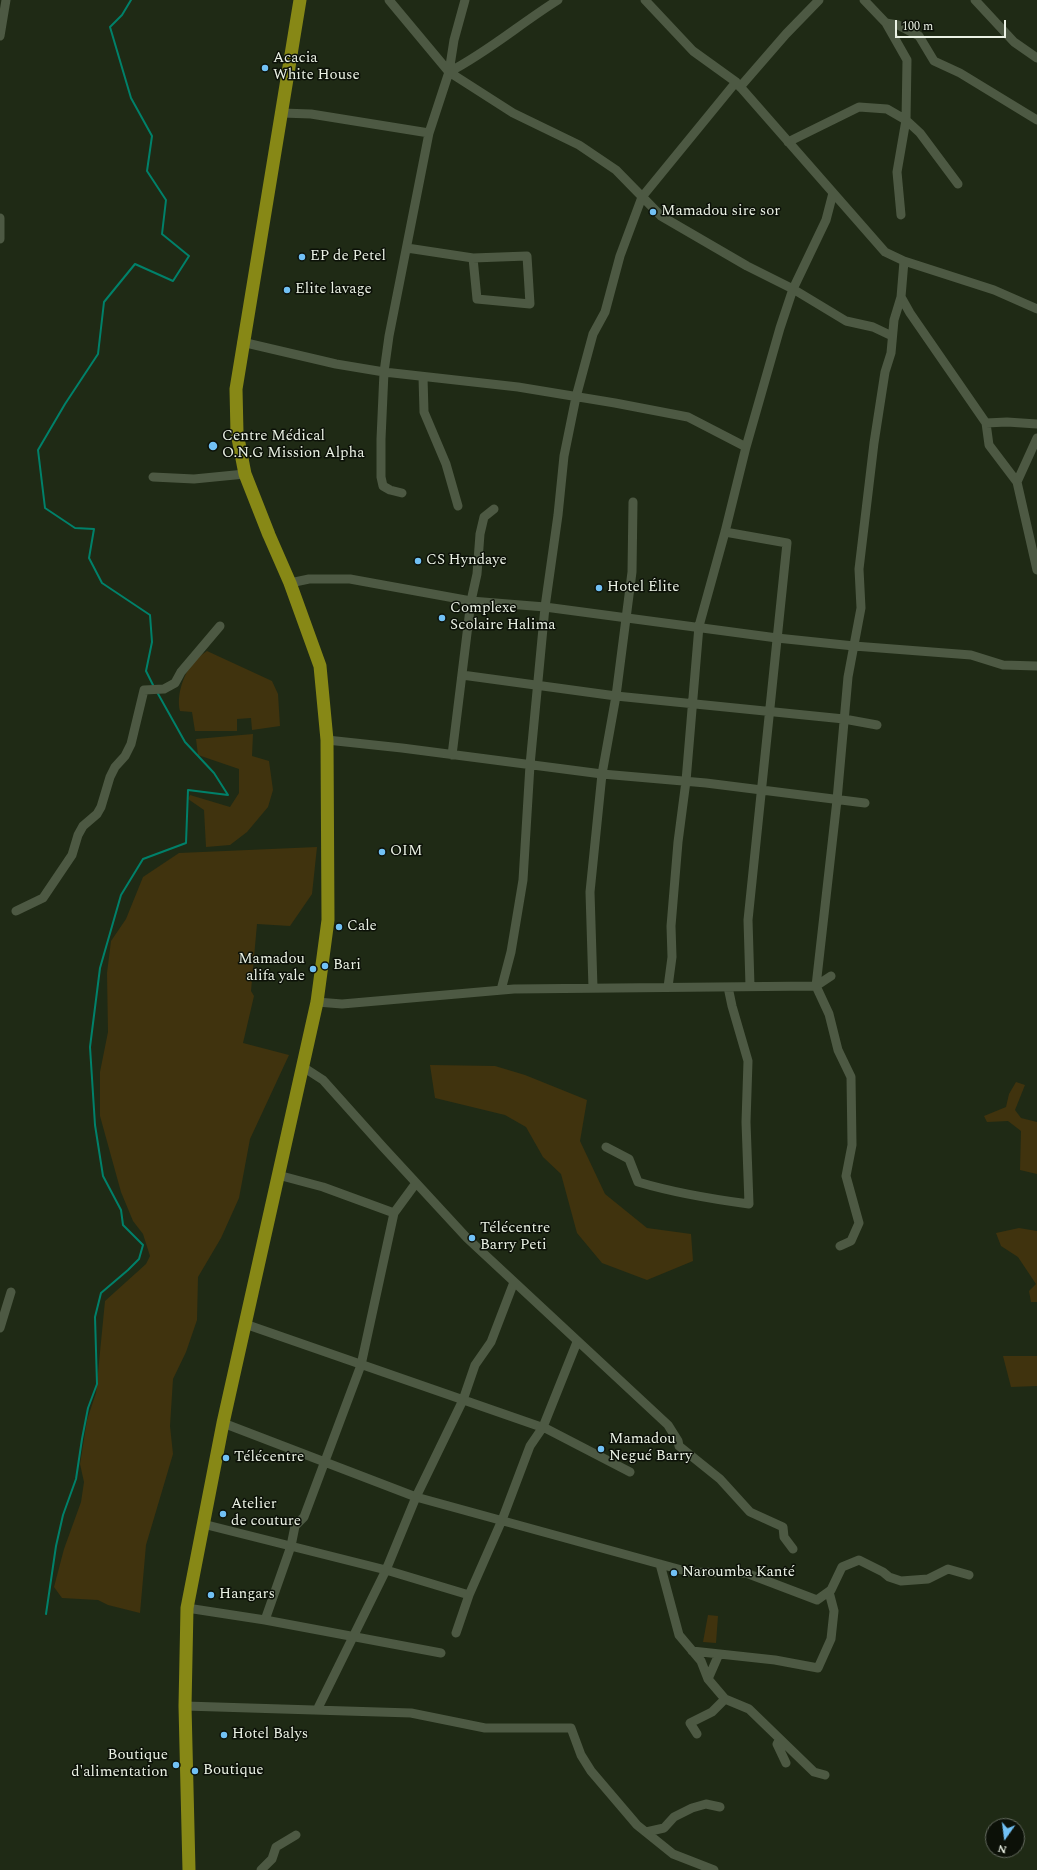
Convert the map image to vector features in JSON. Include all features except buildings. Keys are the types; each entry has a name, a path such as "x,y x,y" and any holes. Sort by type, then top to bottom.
{"highway":[{"path":"189,1870 185,1706 187,1608 223,1423 317,1002 328,920 327,740 320,666 290,584 245,474 237,433 236,389 242,342 300,0"}],"street":[{"path":"0,36 6,0"},
{"path":"389,0 449,72 484,96 513,113 579,145 616,170 661,216 747,266 793,289 846,321 873,327 892,336"},
{"path":"402,493 390,490 384,486 381,478 384,372 388,336 429,132 449,72 454,40 465,0"},
{"path":"449,72 474,60 534,15 558,0"},
{"path":"645,0 694,51 738,85 885,252 904,261 994,290 1037,309"},
{"path":"501,990 511,952 523,880 530,765 545,607 558,515 564,456 576,397 593,334 605,312 620,256 642,197 738,85 819,0"},
{"path":"864,0 886,23 907,60 906,120 897,172 901,215"},
{"path":"975,0 1014,42 1037,58"},
{"path":"886,23 898,25 919,36 934,61 960,72 1037,120"},
{"path":"788,142 859,107 887,109 906,120 920,133 958,184"},
{"path":"282,113 311,114 429,132"},
{"path":"668,987 672,957 671,926 678,842 686,782 699,626 746,448 762,396 780,328 793,289 826,220 833,193"},
{"path":"0,218 0,239"},
{"path":"406,248 473,258 527,256 530,304 477,299 473,258"},
{"path":"840,1246 851,1241 859,1222 846,1176 852,1145 851,1077 838,1050 829,1014 816,986 837,800 848,677 861,608 859,569 874,443 885,372 891,353 894,320 901,297 904,261"},
{"path":"901,297 910,313 986,423 989,444 1017,482 1037,570"},
{"path":"242,342 336,364 384,372 518,388 688,417 746,448"},
{"path":"423,377 424,412 446,464 458,506"},
{"path":"986,423 1007,422 1037,424"},
{"path":"1017,482 1037,438"},
{"path":"153,477 194,479 245,474"},
{"path":"593,988 590,892 602,774 616,696 632,572 634,502"},
{"path":"452,754 471,601 478,574 482,524 484,517 494,509"},
{"path":"725,532 787,543 760,790 748,920 750,986"},
{"path":"290,584 309,579 350,579 471,601 545,607 699,626 777,638 854,646 971,655 1003,665 1037,666"},
{"path":"16,911 43,898 72,855 78,835 83,826 97,814 115,767 129,750 141,695 147,689 164,689 175,683 180,672 220,626"},
{"path":"462,675 616,696 844,719 878,725"},
{"path":"327,740 452,754 602,774 760,790 865,803"},
{"path":"317,1002 342,1004 501,990 816,986 831,976"},
{"path":"606,1147 629,1159 638,1182 664,1190 749,1204 746,1122 748,1061 728,987"},
{"path":"303,1067 323,1080 468,1238 668,1425 678,1441 679,1446 720,1479 750,1512 783,1527 784,1537 793,1549"},
{"path":"278,1175 323,1186 394,1213"},
{"path":"265,1620 291,1546 295,1526 304,1517 362,1365 394,1213 416,1182"},
{"path":"317,1710 352,1636 386,1570 416,1497 463,1400 474,1365 491,1342 514,1282"},
{"path":"0,1328 11,1292"},
{"path":"245,1324 543,1427 630,1472"},
{"path":"456,1633 469,1595 502,1520 530,1446 543,1427 578,1342"},
{"path":"223,1423 416,1497 689,1572 746,1573 817,1600 834,1611"},
{"path":"203,1524 386,1570 469,1595"},
{"path":"817,1600 829,1592 842,1567 859,1560 883,1572 889,1577 901,1581 928,1579 948,1569 969,1575"},
{"path":"660,1564 679,1635 701,1661 708,1679 725,1699 749,1709 814,1772 825,1775"},
{"path":"692,1651 775,1660 818,1668 831,1639 834,1611 829,1592"},
{"path":"187,1608 265,1620 441,1652"},
{"path":"708,1679 719,1654"},
{"path":"697,1734 690,1722 712,1712 725,1699"},
{"path":"185,1706 411,1713 485,1728 571,1728 580,1755 591,1771 638,1825 672,1854 714,1870"},
{"path":"780,1739 777,1744 786,1763"},
{"path":"646,1832 664,1828 674,1817 692,1808 706,1804 720,1807"},
{"path":"261,1870 272,1859 276,1847 296,1835"}],"shaded area":[{"path":"207,651 272,681 278,694 280,726 252,730 251,718 237,719 237,731 195,731 192,712 180,711 180,691 190,666"},
{"path":"253,734 252,756 269,761 273,790 268,807 247,832 230,845 206,847 204,810 188,799 190,795 230,807 239,793 239,769 198,755 196,739"},
{"path":"317,847 312,894 290,926 257,924 251,991 254,996 243,1043 289,1055 250,1139 239,1198 221,1238 198,1277 197,1320 186,1352 173,1379 170,1426 173,1454 146,1545 140,1613 108,1605 98,1600 62,1598 54,1587 64,1549 81,1502 84,1482 80,1464 87,1420 96,1393 105,1301 146,1264 150,1256 143,1234 133,1221 121,1192 100,1116 100,1072 108,1032 107,973 111,941 126,919 143,877 179,853"},
{"path":"430,1065 495,1066 525,1075 587,1100 580,1141 605,1194 647,1228 691,1234 693,1261 647,1280 602,1263 577,1233 561,1174 543,1157 526,1127 505,1115 435,1098"},
{"path":"1016,1082 1025,1085 1015,1110 1021,1118 1037,1122 1037,1174 1020,1170 1021,1131 1008,1121 987,1122 984,1116 1006,1107 1009,1094"},
{"path":"1019,1228 1037,1231 1037,1302 1031,1302 1029,1291 1036,1284 1018,1257 1001,1246 996,1233"},
{"path":"1003,1356 1037,1356 1037,1386 1011,1387"},
{"path":"708,1615 718,1616 716,1643 703,1642"}],"waterway":[{"path":"131,0 122,15 110,27 131,98 152,136 147,171 166,200 162,234 189,256 173,281 135,264 104,302 98,354 65,404 38,450 45,508 75,528 94,529 89,558 102,583 150,615 152,642 146,671 154,687"},
{"path":"46,1614 56,1546 63,1515 76,1479 88,1408 97,1384 95,1317 101,1293 139,1259 143,1245 123,1225 121,1210 103,1176 95,1125 90,1047 100,968 121,895 143,859 186,843 188,790 228,795 214,773 185,742 157,692"}],"place":[{"name":"Acacia White House","path":"265,68"},
{"name":"Mamadou sire sor","path":"653,212"},
{"name":"EP de Petel","path":"302,257"},
{"name":"Elite lavage","path":"287,290"},
{"name":"Centre Médical O.N.G Mission Alpha","path":"213,446"},
{"name":"CS Hyndaye","path":"418,561"},
{"name":"Hotel Élite","path":"599,588"},
{"name":"Complexe Scolaire Halima","path":"442,618"},
{"name":"OIM","path":"382,852"},
{"name":"Cale","path":"339,927"},
{"name":"Bari","path":"325,966"},
{"name":"Mamadou alifa yale","path":"313,969"},
{"name":"Télécentre Barry Peti","path":"472,1238"},
{"name":"Mamadou Negué Barry","path":"601,1449"},
{"name":"Télécentre","path":"226,1458"},
{"name":"Atelier de couture","path":"223,1514"},
{"name":"Naroumba Kanté","path":"674,1573"},
{"name":"Hangars","path":"211,1595"},
{"name":"Hotel Balys","path":"224,1735"},
{"name":"Boutique d'alimentation","path":"176,1765"},
{"name":"Boutique","path":"195,1771"}]}
